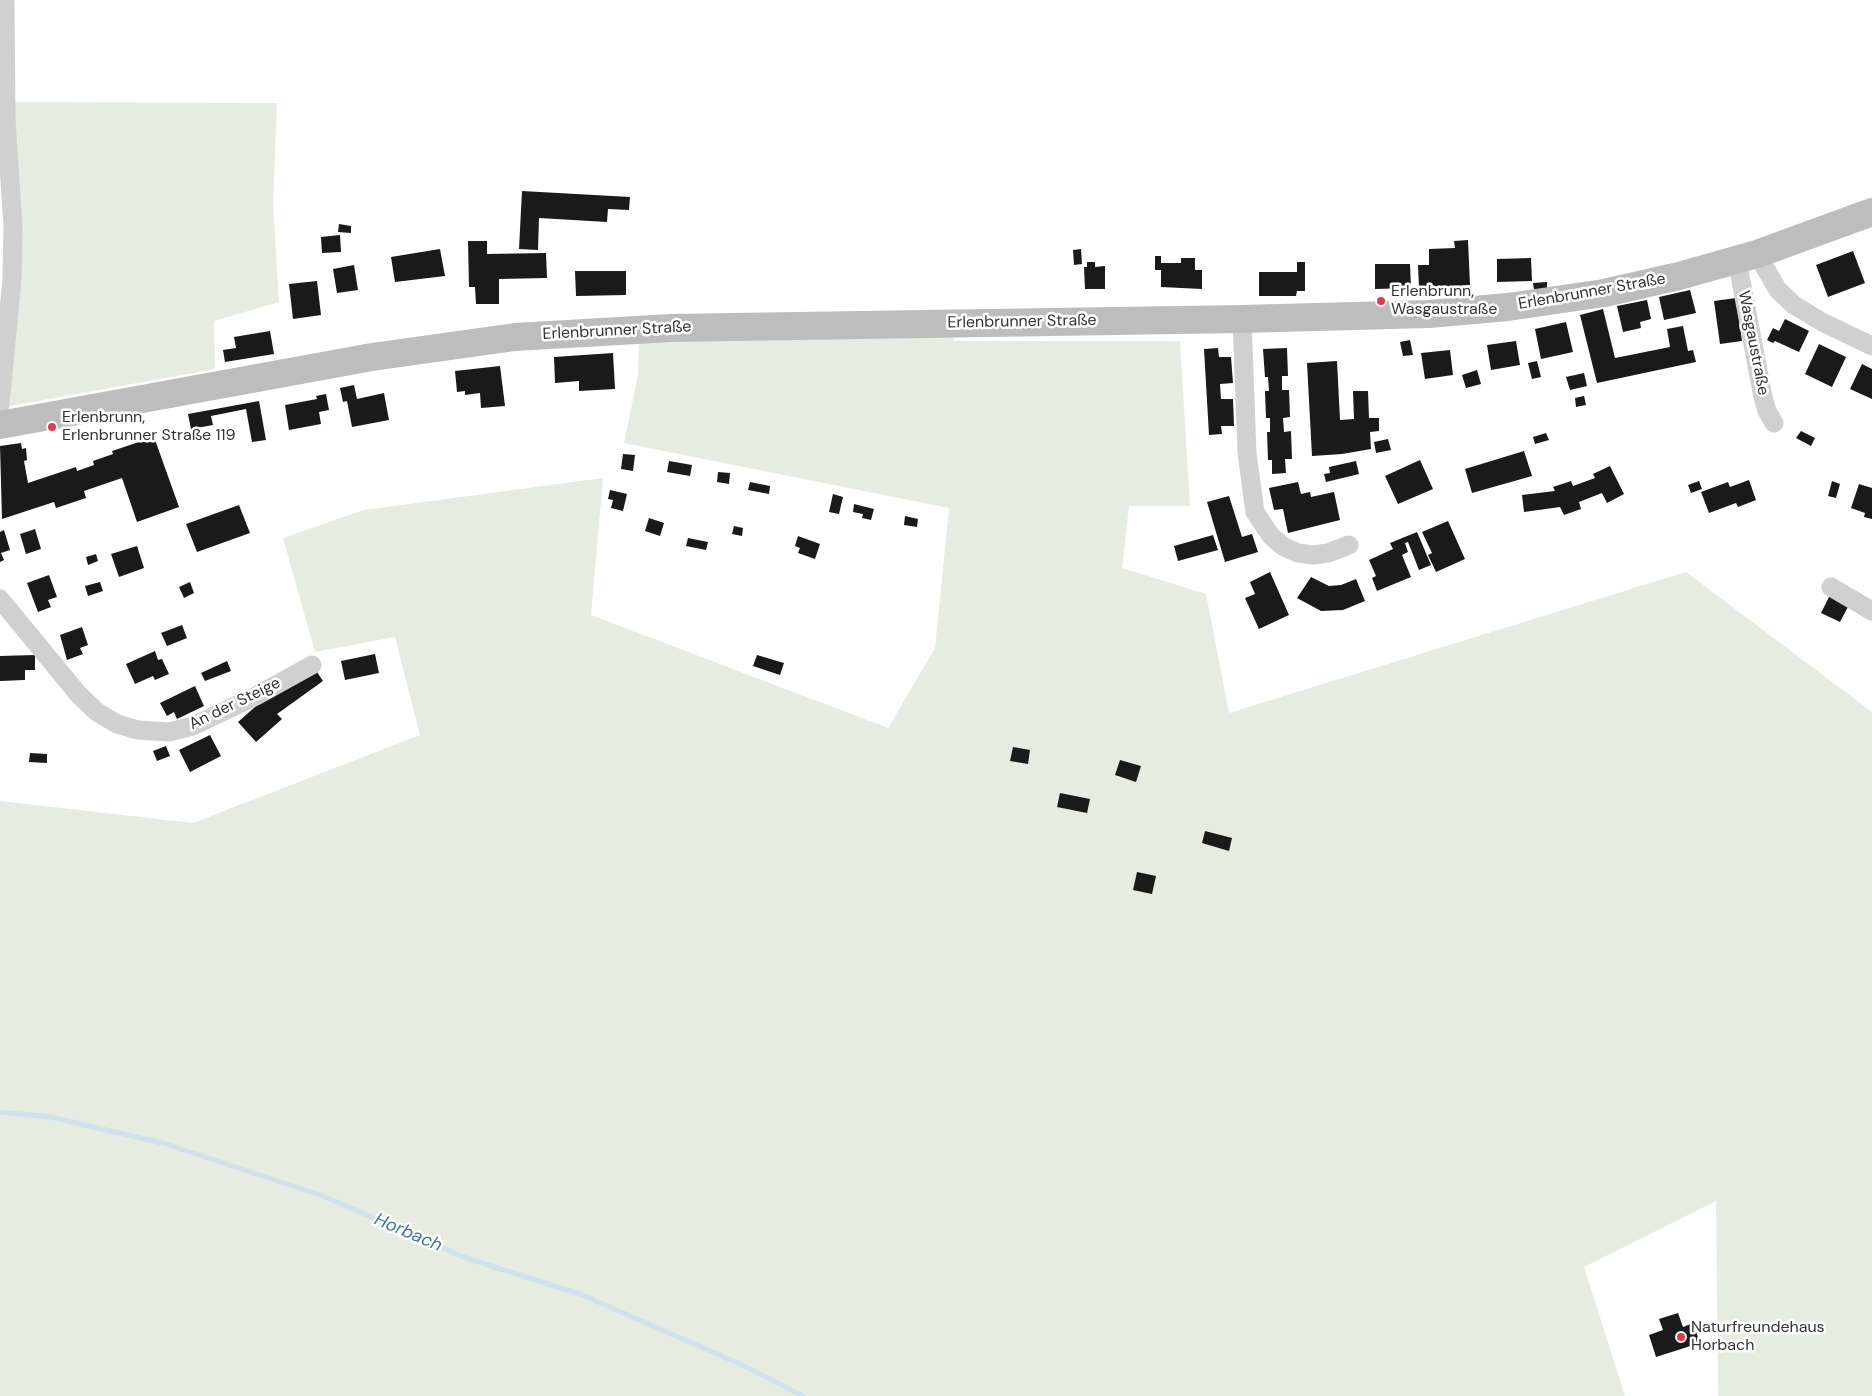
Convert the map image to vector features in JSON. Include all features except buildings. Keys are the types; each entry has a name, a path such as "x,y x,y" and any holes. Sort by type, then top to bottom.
{"street":[{"path":"0,404 12,279 13,226 6,120 5,0"},
{"name":"Erlenbrunner Straße","path":"0,425 372,357 515,337 680,328 1242,319 1429,314 1508,307 1604,294 1747,257 1872,212"},
{"name":"Wasgaustraße","path":"1747,257 1794,306 1872,346"},
{"name":"Wasgaustraße","path":"1747,257 1762,396 1767,411 1774,422"},
{"path":"1242,319 1247,453 1255,512 1271,536 1284,546 1298,553 1328,552 1349,546"},
{"path":"1831,587 1872,611"},
{"name":"An der Steige","path":"0,599 80,695 97,712 117,724 138,730 169,732 192,726 248,700 312,665"}],"shaded area":[{"path":"13,102 277,103 273,204 279,302 214,321 215,369 10,406 19,224"},
{"path":"954,332 953,341 1180,341 1190,506 1129,506 1122,568 1206,594 1229,713 1686,572 1872,712 1872,1396 1718,1396 1716,1201 1584,1267 1625,1396 0,1396 0,801 193,823 420,735 395,637 315,652 283,538 364,510 603,478 591,615 888,728 935,648 949,508 624,443 638,375 639,342"}],"waterway":[{"name":"Horbach","path":"0,1112 51,1117 166,1144 323,1196 466,1258 580,1294 742,1365 803,1396"}],"place":[{"name":"Erlenbrunn, Wasgaustraße","path":"1381,301"},
{"name":"Erlenbrunn, Erlenbrunner Straße 119","path":"52,427"},
{"name":"Naturfreundehaus Horbach","path":"1681,1337"}]}
